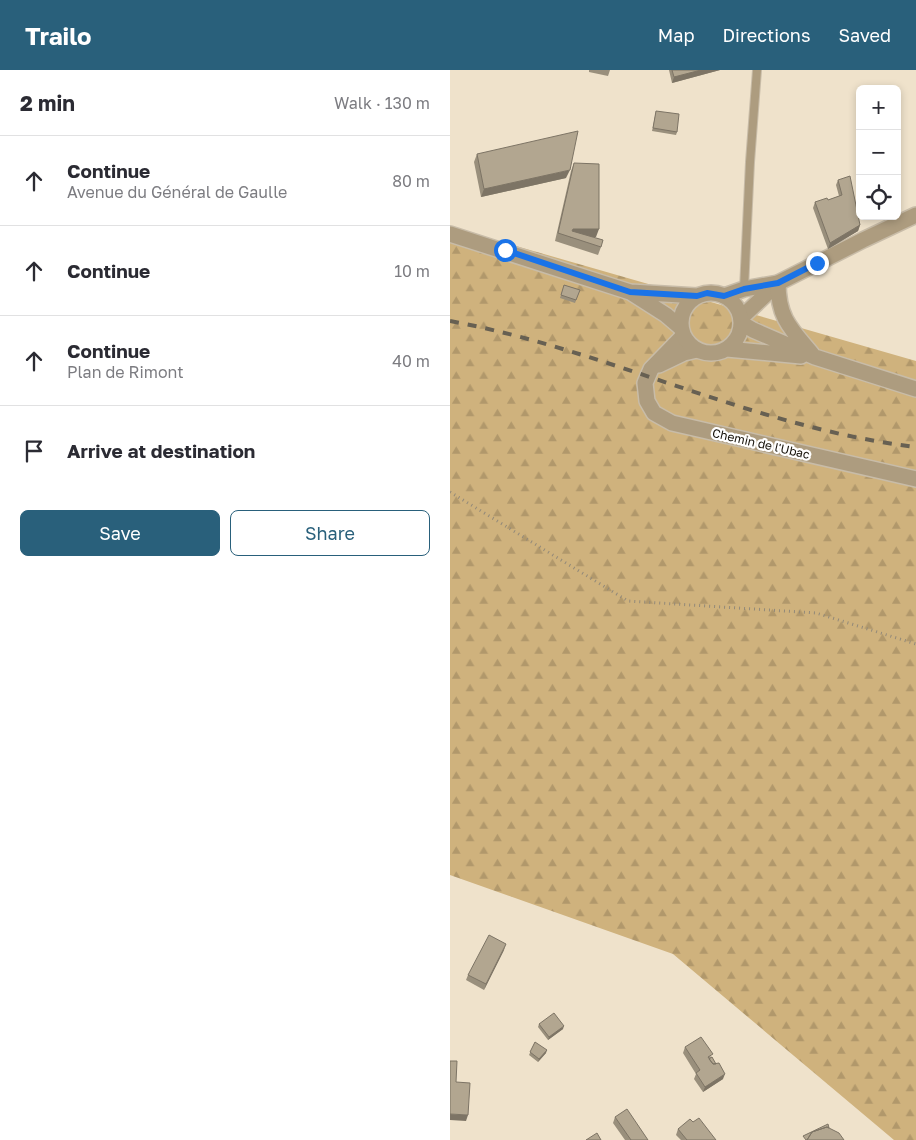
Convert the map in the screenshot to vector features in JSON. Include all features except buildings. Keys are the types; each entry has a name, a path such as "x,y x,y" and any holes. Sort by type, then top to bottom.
{"street":[{"path":"724,296 744,289 778,283 863,240 916,216"},
{"path":"450,234 630,292 666,314 682,331 689,344 707,354 727,349 740,334 741,321 735,304 724,296 707,293 697,296 630,292"},
{"path":"741,321 778,283"},
{"path":"778,283 778,300 785,318 793,332 815,357"},
{"path":"651,368 682,331 680,318 683,310 697,296"},
{"path":"741,321 753,330 815,357 916,389"},
{"path":"727,349 815,357"},
{"path":"651,368 684,353 697,350"},
{"name":"Chemin de l'Ubac","path":"651,368 645,383 647,401 654,412 672,423 916,479"}],"lane":[{"path":"744,289 750,162 757,70"}],"path":[{"path":"450,492 628,601 816,613 916,644"}],"green space":[{"path":"450,227 916,361 916,1140 894,1140 673,954 450,875"}],"railway":[{"path":"450,321 509,334 567,350 797,423 856,437 916,447"}],"route":[{"path":"505,250 630,292 697,296 707,293 724,296 744,289 778,283 817,263"}]}
